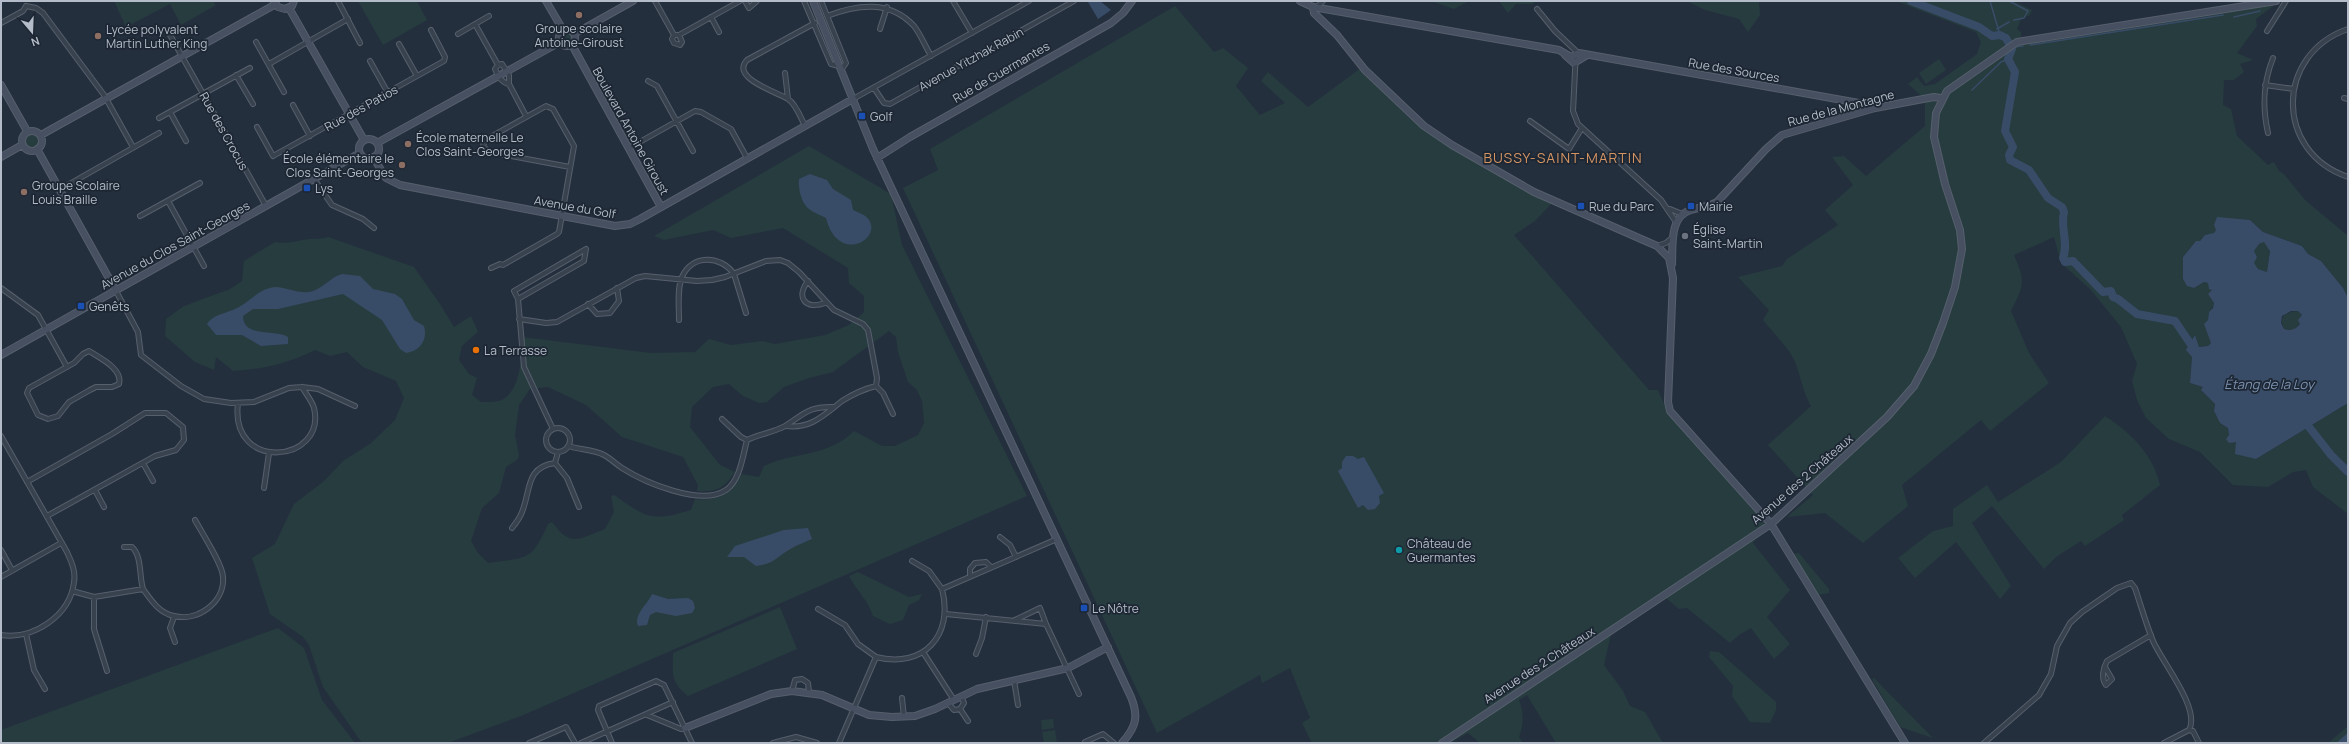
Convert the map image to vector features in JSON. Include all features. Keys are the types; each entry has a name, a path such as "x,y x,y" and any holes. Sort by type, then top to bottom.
{"street":[{"path":"1,23 23,11 26,6 25,1"},
{"path":"289,8 294,1"},
{"path":"338,1 360,43"},
{"path":"546,1 563,30"},
{"path":"574,34 633,1"},
{"path":"655,1 677,35 740,1"},
{"path":"745,1 749,8 757,1"},
{"path":"804,1 815,23 831,64 840,68"},
{"path":"813,1 877,158 1131,697 1137,714 1135,726 1122,743"},
{"path":"821,1 846,62 840,68"},
{"path":"953,1 972,33"},
{"name":"Avenue Yitzhak Rabin","path":"853,99 1029,1"},
{"name":"Avenue Yitzhak Rabin","path":"874,88 884,103 890,104 1074,1"},
{"name":"Rue de Guermantes","path":"877,158 910,137 1111,23 1123,13 1132,1"},
{"name":"Rue des Sources","path":"1300,1 1315,7 1562,53 1571,57 1577,53 1870,105 1875,108"},
{"path":"1323,1 1315,7 1314,13 1337,35 1365,70 1410,114 1452,145 1534,192 1657,246 1667,255 1672,269"},
{"path":"1941,98 1947,91 2012,43 2276,1"},
{"path":"2267,31 2286,1"},
{"path":"41,135 275,2 282,8 289,8"},
{"path":"827,16 864,4 887,7 909,20 931,56"},
{"path":"26,6 36,8 43,13 106,99 133,147"},
{"path":"880,29 887,7"},
{"path":"289,8 364,140"},
{"path":"1537,9 1555,31 1577,53 1574,111 1582,128 1669,209 1676,222"},
{"path":"458,34 489,16"},
{"path":"711,17 719,32"},
{"path":"269,64 348,20"},
{"path":"788,99 749,79 743,72 744,65 747,60 815,23"},
{"path":"475,24 498,65"},
{"path":"2348,29 2330,37 2313,50 2298,73 2294,90 2294,116 2304,145 2328,168 2348,177"},
{"name":"Rue des Patios","path":"257,127 273,156 388,93 444,61 445,57 431,30"},
{"path":"563,30 568,30 574,34"},
{"path":"563,30 559,34 560,42 564,46 572,45 575,39 574,34"},
{"name":"Rue des Crocus","path":"170,35 266,206"},
{"path":"256,42 284,92"},
{"path":"377,143 560,42"},
{"path":"399,44 417,76"},
{"name":"Boulevard Antoine Giroust","path":"572,45 661,206"},
{"name":"Rue des Sources","path":"1562,53 1570,62 1576,62"},
{"path":"1576,62 1587,55"},
{"path":"2268,132 2264,107 2265,85 2273,58"},
{"path":"370,61 388,93"},
{"path":"498,65 502,64 507,71 510,81 509,84 526,116"},
{"path":"498,65 495,69 498,76 505,83 509,84"},
{"path":"158,118 250,68"},
{"path":"786,73 788,99 805,126"},
{"path":"236,75 253,104"},
{"path":"648,81 657,86 693,151"},
{"path":"1,85 27,131"},
{"path":"2265,85 2294,90"},
{"name":"Rue de la Montagne","path":"1682,214 1717,202 1766,149 1782,135 1875,108 1934,96 1941,98"},
{"name":"Avenue des 2 Châteaux","path":"1442,743 1771,524 1887,417 1914,386 1932,354 1955,287 1962,249 1960,230 1945,184 1934,136 1934,124 1941,98"},
{"name":"Avenue du Golf","path":"373,157 386,178 400,186 615,226 630,224 853,99"},
{"path":"293,105 310,136"},
{"path":"491,268 500,264 503,265 555,237 559,232 574,146 553,109 546,106 485,140 484,149 488,152 570,167"},
{"path":"629,148 695,111 701,112 731,129 747,158"},
{"path":"170,112 186,141"},
{"path":"1530,121 1569,150 1582,128"},
{"path":"27,131 35,131 41,135 42,144 37,149 31,151 22,145 22,136 27,131"},
{"path":"59,190 133,147 159,134"},
{"path":"369,139 377,143 378,149 373,157 367,159 360,153 360,144 364,140 369,139"},
{"path":"1,157 22,145"},
{"path":"37,149 135,323 138,332 140,351 144,359 195,395 204,399 238,403 254,402 289,388 302,387 318,389 355,406"},
{"name":"Avenue du Clos Saint-Georges","path":"1,355 360,153"},
{"path":"314,179 332,205 363,219 374,228"},
{"path":"140,216 200,183"},
{"path":"168,201 204,266"},
{"path":"1669,209 1682,214 1676,222 1672,269 1668,402 1670,411 1771,524 1905,743"},
{"path":"1657,246 1666,243 1674,237"},
{"path":"518,298 584,261 586,249 514,291 518,298 524,367 552,429"},
{"path":"679,320 680,281 690,266 707,259 724,263 734,274 746,312"},
{"path":"519,319 546,323 557,322 636,278 645,276 680,281 712,280 734,274 766,261 780,260 788,263 808,281 825,303 834,310 863,324 868,330 877,378 876,386"},
{"path":"808,281 802,289 802,296 805,302 814,306 825,303"},
{"path":"1,288 38,316 67,367"},
{"path":"588,304 597,314 610,313 619,301 617,288"},
{"path":"89,351 117,371 120,379 119,384 112,387 96,387 74,399 58,416 43,418 38,415 29,398 27,393 29,388 67,367 89,351"},
{"path":"555,463 558,452 568,446 604,455 621,468 664,488 707,496 716,495 731,486 735,480 747,440 760,433 786,426 810,424 825,416 834,407 852,395 876,386"},
{"path":"876,386 883,393 893,414"},
{"path":"238,403 237,420 244,439 254,447 269,452 283,452 299,447 309,437 314,428 314,409 302,387"},
{"path":"786,426 805,411 823,406 834,407"},
{"path":"26,482 112,434 138,416 152,412 166,413 183,427 184,440 176,450 163,453 143,463 46,516"},
{"path":"722,419 741,437 747,440"},
{"path":"558,452 553,451 547,445 547,436 552,429 563,428 567,432 570,436 568,446"},
{"path":"1,436 61,543 71,562 74,573 72,591 58,614 40,629 26,634 1,635"},
{"path":"264,488 269,452"},
{"path":"143,463 153,481"},
{"path":"555,463 567,478 579,507"},
{"path":"512,528 522,513 531,478 541,467 555,463"},
{"path":"95,490 104,507"},
{"path":"124,547 132,547 138,555 139,574 143,589 158,608 174,617 199,615 220,597 223,577 220,565 208,546 195,520"},
{"path":"1000,537 1010,545 1016,557"},
{"path":"942,589 1057,539"},
{"path":"1,577 61,543"},
{"path":"1,550 12,570"},
{"path":"818,609 845,625 858,644 876,656 899,659 923,652 939,634 946,614 942,589 929,571 912,561"},
{"path":"970,576 970,569 975,563 986,562 991,567"},
{"path":"1984,743 2039,696 2051,674 2057,646 2070,624 2082,612 2117,588 2131,583 2135,588 2151,635 2184,696 2193,722 2189,730 2164,743"},
{"path":"72,591 94,598 143,589"},
{"path":"94,598 94,629 107,671"},
{"path":"1015,620 1040,608 1046,624 1080,694"},
{"path":"946,614 1046,624"},
{"path":"174,617 171,622 170,632 175,642"},
{"path":"976,654 985,628 986,617"},
{"path":"26,634 34,670 45,689"},
{"path":"2105,666 2110,659 2151,635"},
{"path":"647,715 680,729 771,694 792,691 809,692 822,695 854,710 878,716 904,717 924,713 977,689 1068,668 1108,647"},
{"path":"923,652 954,700"},
{"path":"839,743 876,656"},
{"path":"792,691 795,680 802,679 808,683 809,692"},
{"path":"1014,680 1018,705"},
{"path":"612,743 598,710 603,703 656,681 664,685 692,743"},
{"path":"948,703 954,710 960,709 964,703 962,696"},
{"path":"902,698 904,717"},
{"path":"581,743 647,715 673,702"},
{"path":"960,709 968,721"},
{"path":"529,743 566,726 575,743"},
{"path":"2189,730 2193,731 2200,743"},
{"path":"1085,742 1103,734 1114,743"},
{"path":"773,743 796,737 817,743"}],"green space":[{"path":"114,1 213,1 216,5 181,25 170,4 126,27"},
{"path":"358,1 417,1 427,20 383,45"},
{"path":"1431,1 1469,1 1454,9"},
{"path":"1499,1 1535,1 1533,4 1516,4 1508,13"},
{"path":"1687,1 1759,1 1760,15 1748,32 1739,19 1705,10"},
{"path":"1896,1 2013,1 2032,10 2030,15 2021,19 2017,29 2021,32 2021,37 2015,39 2015,44 2276,4 2256,19 2257,26 2237,53 2253,60 2240,64 2244,72 2234,80 2224,80 2223,105 2231,109 2237,136 2268,165 2274,162 2279,171 2284,174 2305,200 2348,236 2348,298 2343,288 2321,261 2308,254 2302,246 2263,232 2250,220 2217,218 2216,230 2214,234 2205,235 2200,241 2196,241 2183,257 2183,279 2187,285 2194,288 2204,282 2208,283 2213,290 2208,294 2214,303 2209,313 2208,322 2208,332 2211,343 2208,346 2199,347 2195,335 2187,350 2192,357 2190,383 2204,387 2201,390 2215,404 2214,411 2220,423 2228,428 2229,435 2236,442 2236,449 2256,459 2348,403 2348,514 2313,487 2306,470 2293,472 2268,487 2233,485 2200,452 2169,439 2146,418 2137,400 2132,381 2137,364 2121,327 2090,289 2061,263 2054,237 2014,255 2022,278 2022,283 2019,295 2011,311 2029,353 2049,383 1990,431 1981,420 1902,485 1908,506 1863,543 1825,513 1787,517 1813,495 1768,445 1811,406 1805,394 1797,367 1791,354 1763,320 1769,310 1738,277 1782,266 1787,259 1838,225 1825,210 1853,185 1832,157 1844,156 1866,176 1925,126 1925,99 1908,84 1917,77 1924,86 1935,84 1977,54 1981,42 1976,32"},
{"path":"1175,6 1214,52 1223,48 1248,68 1236,86 1260,115 1285,103 1261,81 1268,72 1308,107 1361,68 1408,117 1533,194 1553,202 1535,221 1514,235 1649,390 1658,390 1668,413 1765,523 1753,543 1790,590 1767,617 1790,644 1774,659 1751,628 1739,635 1730,643 1687,608 1679,609 1666,598 1611,634 1604,665 1623,691 1630,706 1645,712 1663,743 1556,743 1527,695 1519,700 1523,718 1519,737 1523,743 1480,743 1468,733 1450,743 1312,743 1302,723 1310,718 1290,668 1262,683 1260,675 1157,733 903,188 938,170 930,149"},
{"path":"567,32 571,34 573,38 571,42 567,44 563,42 561,38 563,34"},
{"path":"1939,59 1946,70 1926,84 1919,73"},
{"path":"32,132 39,137 40,140 35,147 32,148 25,143 24,140 29,133"},
{"path":"809,146 891,194 902,245 1027,496 521,716 448,743 362,743 323,687 309,645 303,637 270,614 252,558 275,544 294,504 324,481 343,461 371,443 395,420 404,398 396,381 363,367 347,352 330,356 315,350 295,359 275,365 233,371 216,357 214,370 195,362 165,336 166,319 184,306 230,289 242,281 244,261 275,242 282,243 328,237 414,267 454,327 471,316 478,332 462,346 459,360 469,374 477,378 472,395 481,402 485,402 499,401 512,391 519,374 521,364 522,337 651,353 695,352 709,339 731,345 762,341 775,344 825,335 849,325 864,312 864,296 849,283 848,268 783,228 731,238 713,230 664,240 654,236","holes":["889,331 896,337 898,352 908,382 917,390 922,401 924,423 918,435 895,446 882,446 854,431 833,446 776,461 764,466 759,477 741,474 738,481 728,492 717,498 695,499 691,510 678,514 658,517 650,516 634,509 614,495 611,496 614,512 605,529 576,539 564,535 552,522 548,524 537,545 527,556 512,560 488,563 478,553 471,541 482,508 499,493 506,467 517,460 519,456 515,435 519,405 530,389 548,387 586,405 622,437 683,457 698,485 697,491 710,491 723,486 735,472 720,465 690,427 692,407 713,387 729,384 743,396 759,403 767,402 784,387 809,378 833,372"]},
{"path":"2264,242 2270,250 2267,272 2258,269 2253,263 2257,257 2254,251 2259,244"},
{"path":"2298,311 2302,315 2300,324 2293,330 2284,329 2282,321 2284,316 2290,312"},
{"path":"2105,416 2124,430 2140,445 2157,474 2160,485 2122,515 2124,520 2085,546 2081,541 2056,557 2044,569 1992,506 1972,523 2011,586 2000,599 1956,542 1915,578 1898,558 1933,531 1953,526 1953,509 1987,485 1998,502 2061,462"},
{"path":"1799,553 1829,589 1829,593 1817,595 1794,570 1793,554"},
{"path":"858,572 909,597 922,594 919,600 909,605 903,620 890,624 873,616 868,605 849,576"},
{"path":"780,607 797,649 688,696 682,691 675,682 673,672 673,653"},
{"path":"278,628 304,648 322,700 355,743 1,743 1,730"},
{"path":"1710,651 1719,652 1776,702 1776,710 1770,723 1750,722 1732,696 1733,686 1709,657"},
{"path":"1874,678 1933,738 1900,727 1872,679"},
{"path":"1053,719 1054,728 1042,730 1041,720"},
{"path":"2348,726 2348,743 2328,743"},
{"path":"1055,730 1057,743 1044,743 1042,732"}],"water":[{"path":"1100,1 1111,10 1098,19 1088,2"},
{"path":"810,174 827,180 833,189 851,200 853,210 866,216 871,227 869,234 864,240 857,244 848,244 840,241 832,232 826,218 813,212 806,206 801,195 799,179"},
{"name":"Étang de la Loy","path":"2217,217 2250,220 2263,232 2302,246 2308,254 2321,261 2343,288 2348,298 2348,403 2256,459 2235,454 2236,442 2229,443 2226,439 2229,435 2228,428 2220,423 2214,411 2215,404 2201,390 2203,387 2190,383 2192,357 2186,350 2195,335 2199,347 2208,346 2211,343 2204,324 2208,320 2209,312 2213,308 2214,303 2208,294 2212,290 2209,289 2208,283 2204,282 2194,288 2187,286 2183,279 2183,257 2196,241 2200,241 2205,235 2214,233 2216,230 2214,225","holes":["2264,242 2270,251 2267,272 2258,269 2254,263 2257,257 2254,251 2259,244","2291,311 2298,311 2302,315 2298,320 2300,324 2293,330 2284,329 2281,323 2282,316"]},
{"path":"342,274 360,276 373,289 395,294 402,299 414,320 424,326 425,336 422,344 415,350 406,353 400,349 382,320 343,294 278,309 253,309 243,316 244,323 248,327 260,332 275,333 288,337 288,344 261,346 242,335 216,335 207,324 213,318 239,307 266,289 277,287 300,292 308,292 317,289 334,277"},
{"path":"1346,456 1353,456 1358,459 1364,457 1384,493 1379,496 1380,503 1375,509 1368,510 1363,505 1358,508 1338,471 1342,468 1342,462"},
{"path":"808,528 812,539 792,548 768,563 756,566 744,557 727,557 735,546 784,530"},
{"path":"652,594 668,599 688,598 693,601 695,608 692,613 676,616 656,612 650,615 647,625 638,626 637,622 639,614"}],"waterway":[{"path":"1911,1 1979,27 1992,36 2000,35 2006,38 2012,49 2008,59 2015,72 2005,131 2013,147 2009,155 2010,160 2029,170 2048,198 2062,207 2064,212 2063,224 2065,247 2063,258 2065,262 2073,261 2103,292 2111,291 2113,297 2118,299 2137,314 2175,321 2196,352"},
{"path":"1990,1 2000,35"},
{"path":"2009,1 2028,11 2024,18 2014,20"},
{"path":"2234,17 2260,11"},
{"path":"2030,45 2223,15"},
{"path":"1997,29 2009,22"},
{"path":"2015,47 2023,46"},
{"path":"1972,90 2001,62 2008,59"},
{"path":"2302,418 2331,455 2348,472"},
{"path":"2342,743 2348,738"}],"place":[{"name":"Groupe scolaire Antoine-Giroust","path":"579,15"},
{"name":"Lycée polyvalent Martin Luther King","path":"98,36"},
{"name":"Golf","path":"862,116"},
{"name":"École maternelle Le Clos Saint-Georges","path":"408,144"},
{"name":"École élémentaire le Clos Saint-Georges","path":"402,165"},
{"name":"Lys","path":"307,188"},
{"name":"Groupe Scolaire Louis Braille","path":"24,192"},
{"name":"Rue du Parc","path":"1581,206"},
{"name":"Mairie","path":"1691,206"},
{"name":"Église Saint-Martin","path":"1685,236"},
{"name":"Genêts","path":"81,306"},
{"name":"La Terrasse","path":"476,350"},
{"name":"Château de Guermantes","path":"1399,550"},
{"name":"Le Nôtre","path":"1084,608"}],"district":[{"name":"BUSSY-SAINT-MARTIN","path":"1563,157"}]}
